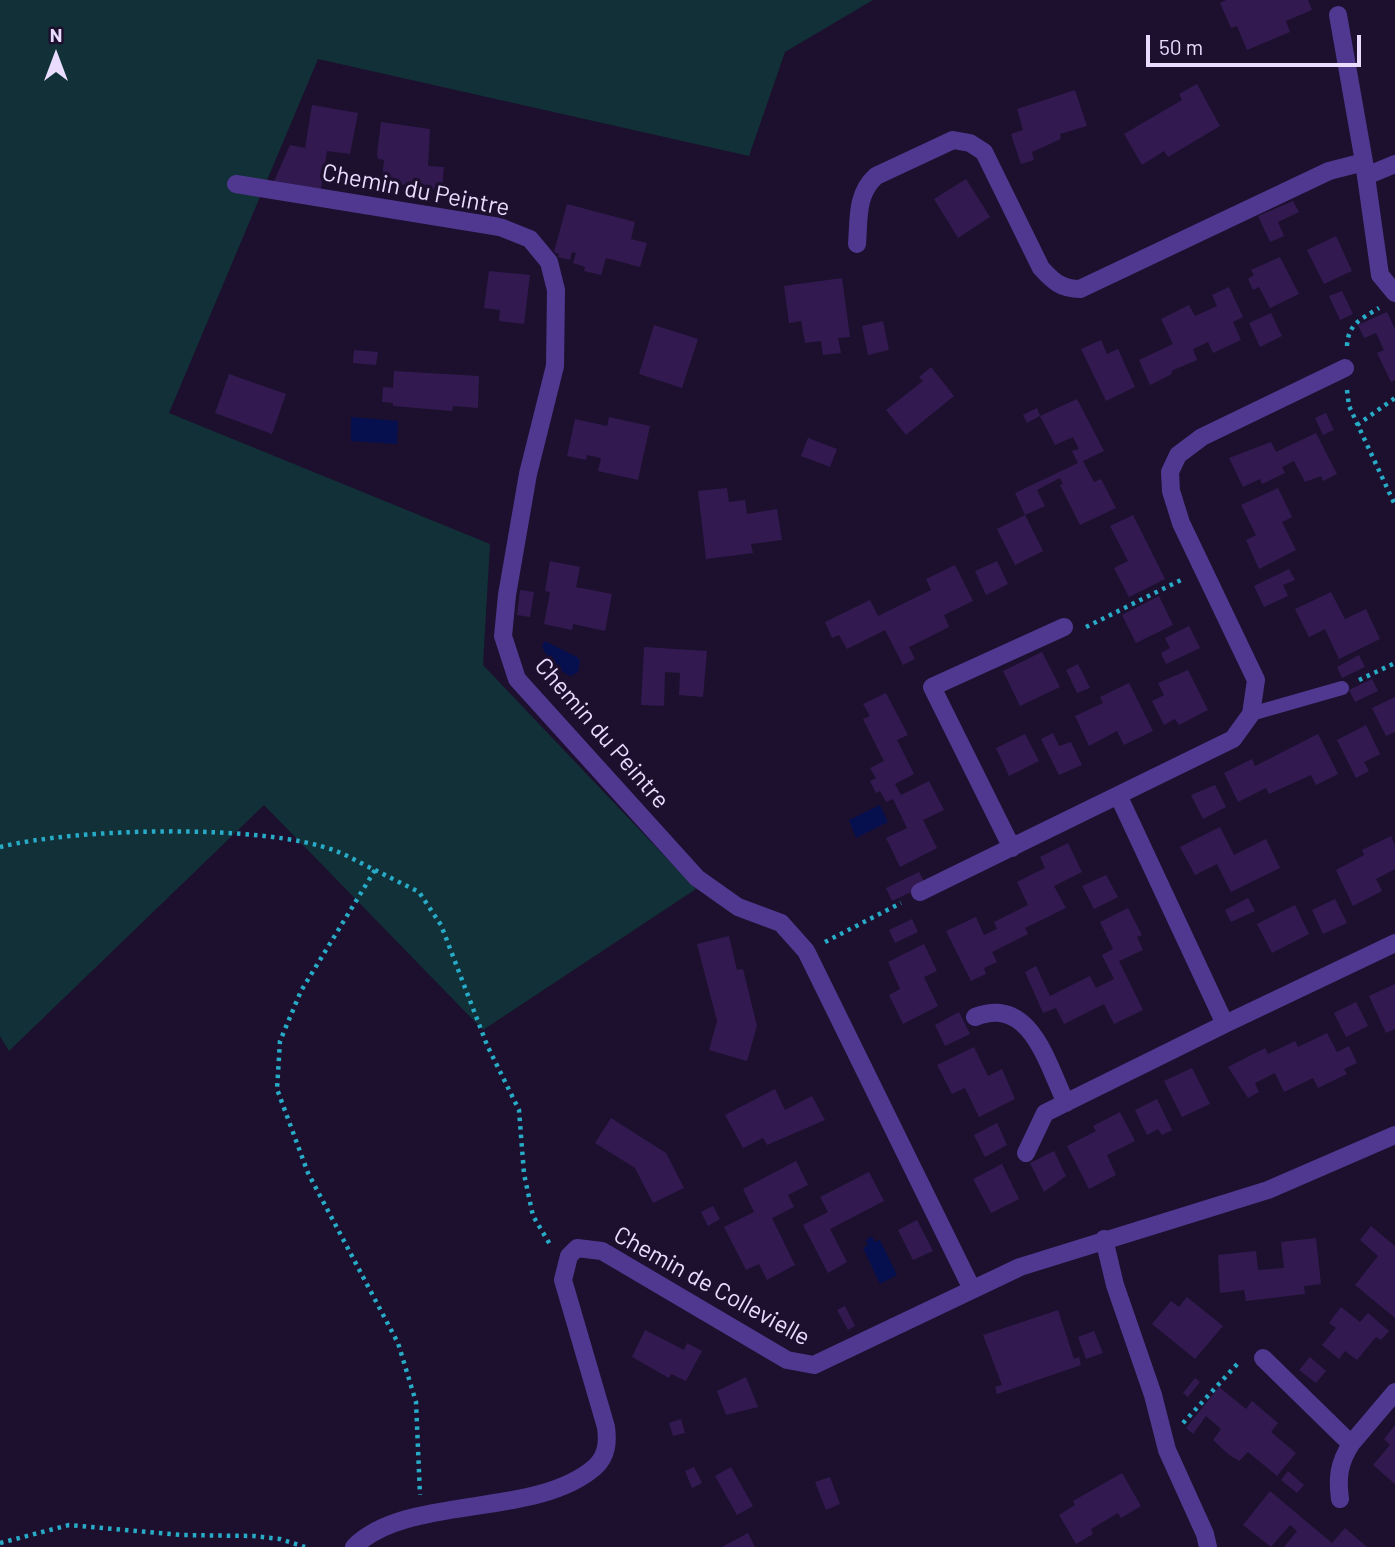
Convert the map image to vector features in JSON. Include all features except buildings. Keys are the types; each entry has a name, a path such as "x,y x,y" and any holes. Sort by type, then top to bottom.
{"street":[{"path":"1338,15 1380,275 1395,293"},
{"path":"857,244 860,199 867,184 876,176 953,140 970,143 984,152 1041,268 1055,283 1067,289 1080,289 1329,171 1395,164"},
{"name":"Chemin du Peintre","path":"236,184 500,226 530,239 549,262 556,290 555,366 528,474 506,595 503,636 517,679 697,878 738,907 781,923 806,951 972,1289"},
{"path":"920,892 1233,739 1251,713 1256,680 1181,523 1171,491 1170,472 1178,455 1202,437 1345,368"},
{"path":"1012,848 932,687 1064,627"},
{"path":"1119,797 1225,1024"},
{"path":"1026,1153 1045,1113 1395,943"},
{"path":"975,1017 989,1012 1003,1012 1018,1018 1031,1031 1066,1103"},
{"name":"Chemin de Collevielle","path":"564,1268 569,1256 577,1248 602,1251 788,1360 814,1365 1020,1266 1268,1191 1395,1135"},
{"path":"1104,1239 1115,1285 1153,1395 1164,1441 1205,1534 1208,1547"},
{"path":"354,1547 373,1531 422,1517 513,1500 571,1482 596,1466 606,1452 606,1427 564,1291 564,1268"},
{"path":"1263,1358 1351,1444"},
{"path":"1340,1499 1338,1478 1342,1459 1351,1444 1395,1392"}],"lane":[{"path":"1251,713 1342,688"}],"path":[{"path":"1395,293 1386,304 1354,324 1348,333 1345,368 1349,406 1395,505"},
{"path":"1357,425 1395,398"},
{"path":"1064,627 1088,626 1203,569"},
{"path":"1342,688 1395,663"},
{"path":"0,847 37,838 207,832 281,839 334,850 419,892 441,925 487,1045 519,1110 524,1174 533,1216 564,1268"},
{"path":"375,870 301,990 280,1041 278,1089 308,1173 398,1343 416,1402 422,1517"},
{"path":"832,939 920,892"},
{"path":"1164,1441 1237,1361 1263,1358"},
{"path":"0,1543 69,1525 181,1535 254,1536 305,1547"}],"shaded area":[{"path":"0,0 873,0 785,52 749,156 318,59 169,413 490,544 483,665 696,889 483,1030 264,805 9,1051 0,1036"},
{"path":"351,417 398,421 397,444 351,441"},
{"path":"545,641 577,657 580,661 578,672 571,676 558,668 543,649"},
{"path":"880,805 888,822 856,838 849,820"},
{"path":"872,1236 875,1242 880,1240 897,1275 880,1284 863,1248 868,1245 866,1240"}]}
